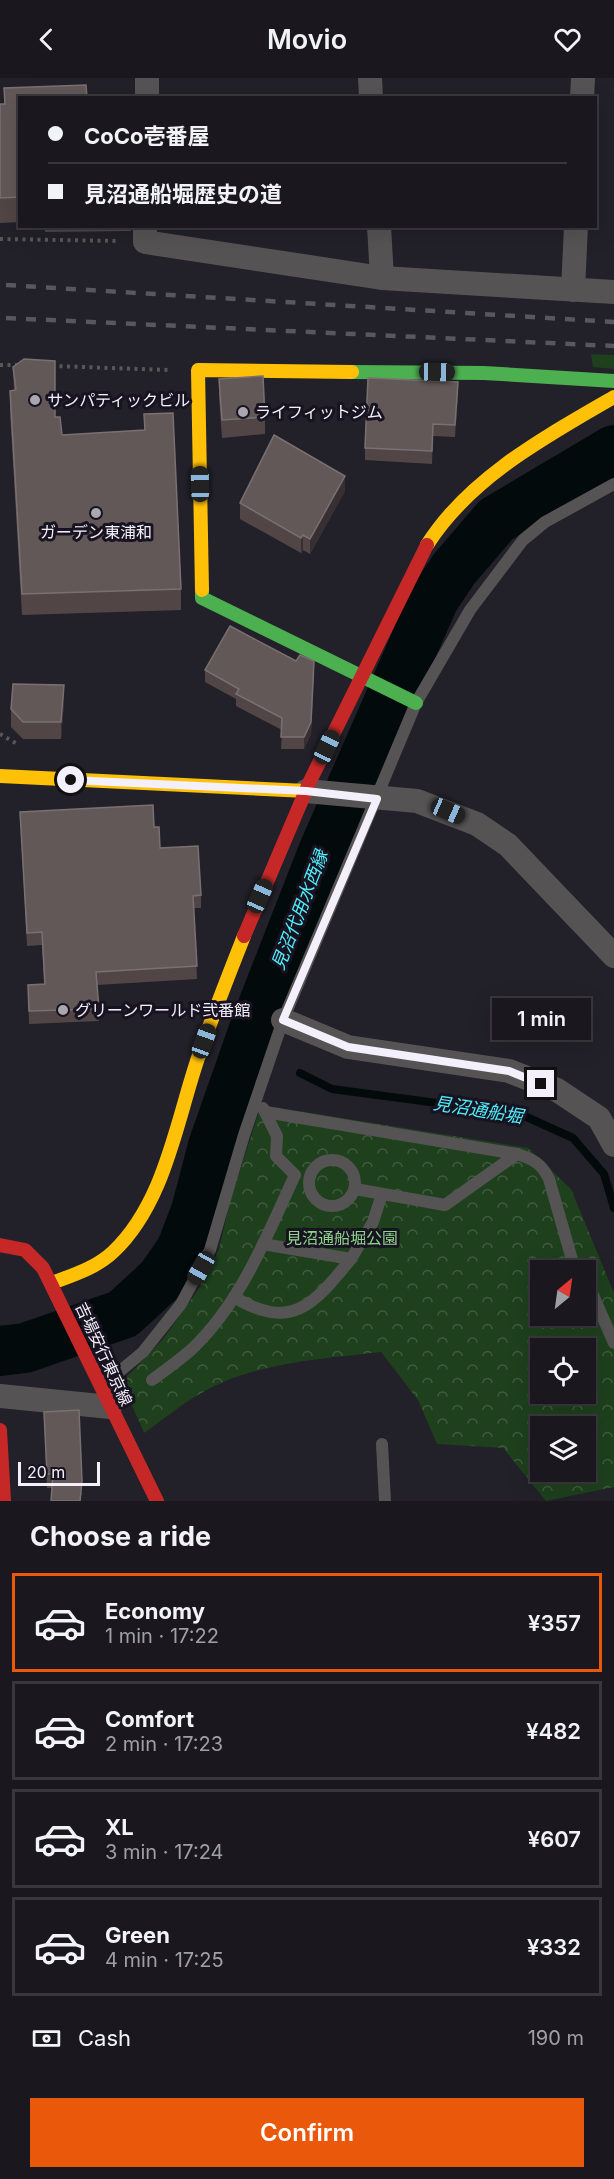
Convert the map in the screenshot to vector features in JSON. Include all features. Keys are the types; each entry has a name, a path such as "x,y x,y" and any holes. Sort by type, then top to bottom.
{"street":[{"path":"147,78 147,96"},
{"path":"370,78 371,96"},
{"path":"582,96 583,78"},
{"path":"379,228 382,278"},
{"path":"573,290 576,228"},
{"path":"145,234 382,278 614,292"},
{"path":"416,703 202,598 198,370 461,372 614,381"},
{"path":"52,1283 100,1266 128,1236 155,1193 204,1041 242,938 306,791 360,676 430,541 480,484 537,442 614,397"},
{"path":"0,776 306,791 417,801 477,824 508,845 614,956"},
{"path":"283,1020 348,1047 509,1071 557,1090 599,1118 614,1145"},
{"name":"吉場安行東京線","path":"0,1245 14,1244 25,1248 52,1283 105,1398 157,1501"},
{"path":"0,1396 105,1398"},
{"path":"0,1430 4,1501"}],"lane":[{"path":"105,1398 181,1304 210,1250 244,1135 283,1020 416,703 470,610 523,540 545,522 614,484"},
{"path":"310,1177 295,1175 276,1156 277,1136 263,1108 531,1158 546,1173 572,1260"},
{"path":"355,1189 445,1205 518,1154"},
{"path":"338,1160 352,1171 355,1189 344,1203 326,1205 312,1194 310,1177 320,1163 338,1160"},
{"path":"152,1380 193,1348 234,1297 263,1244 295,1175"},
{"path":"234,1297 255,1310 282,1314 305,1306 329,1286 351,1259 373,1222 382,1194"},
{"path":"263,1244 351,1259"},
{"path":"596,1302 614,1343"},
{"path":"382,1444 385,1501"}],"path":[{"path":"0,239 145,234"},
{"path":"0,365 23,366"},
{"path":"47,366 198,370"}],"green space":[{"path":"591,354 614,355 614,369 593,367"},
{"name":"見沼通船堀公園","path":"261,1105 528,1148 571,1189 614,1293 614,1487 546,1501 531,1482 596,1482 596,1416 530,1416 530,1481 503,1448 437,1444 418,1400 381,1352 291,1363 225,1381 197,1395 144,1433 122,1382 163,1339 198,1290 219,1249 230,1202"}],"building":[{"path":"86,85 87,96 18,96 18,197 0,198 0,104 5,104 4,88"},
{"name":"ガーデン東浦和","path":"24,359 55,361 55,417 60,417 62,435 145,430 144,414 173,413 181,589 22,594 10,391 16,390 13,367"},
{"path":"263,376 265,417 222,420 219,379"},
{"path":"368,378 458,382 455,425 433,424 432,451 365,448"},
{"path":"274,435 345,476 310,539 303,535 301,538 240,503"},
{"path":"230,626 296,661 300,655 314,661 311,722 304,737 281,737 282,718 236,694 239,689 205,670"},
{"path":"13,684 64,685 61,722 23,722 11,709"},
{"path":"153,805 154,827 159,827 160,848 198,846 201,895 193,896 197,966 96,972 99,1009 29,1011 28,985 45,984 42,932 27,933 20,812"},
{"path":"79,1410 82,1481 80,1501 51,1501 53,1474 47,1474 44,1412"}],"waterway":[{"name":"見沼代用水西縁","path":"0,1351 25,1348 123,1314 161,1279 181,1250 196,1211 213,1146 257,1021 323,852 434,599 454,569 496,520 614,450"},
{"name":"見沼通船堀","path":"300,1073 332,1089 520,1114 573,1138 604,1174 614,1208"}],"railway":[{"path":"6,285 614,322"},
{"path":"6,318 614,346"}],"traffic: fast":[{"path":"352,372 484,373 614,381"},
{"path":"202,590 202,598 416,703"}],"traffic: slow":[{"path":"202,590 198,370 352,372"},
{"path":"427,545 445,521 487,479 537,443 614,397"},
{"path":"0,776 306,791"},
{"path":"52,1283 84,1271 106,1258 130,1233 145,1211 166,1162 202,1045 244,936"}],"traffic: jam":[{"path":"244,936 310,781 427,545"},
{"path":"0,1245 25,1250 43,1268 157,1501"},
{"path":"0,1430 4,1501"}],"place":[{"name":"サンパティックビル","path":"35,400"},
{"name":"ライフィットジム","path":"243,412"},
{"name":"ガーデン東浦和","path":"96,513"},
{"name":"グリーンワールド弐番館","path":"63,1010"}],"route":[{"path":"71,780 306,791 377,799 342,876 283,1020 348,1047 404,1053 509,1071 541,1084"}]}
